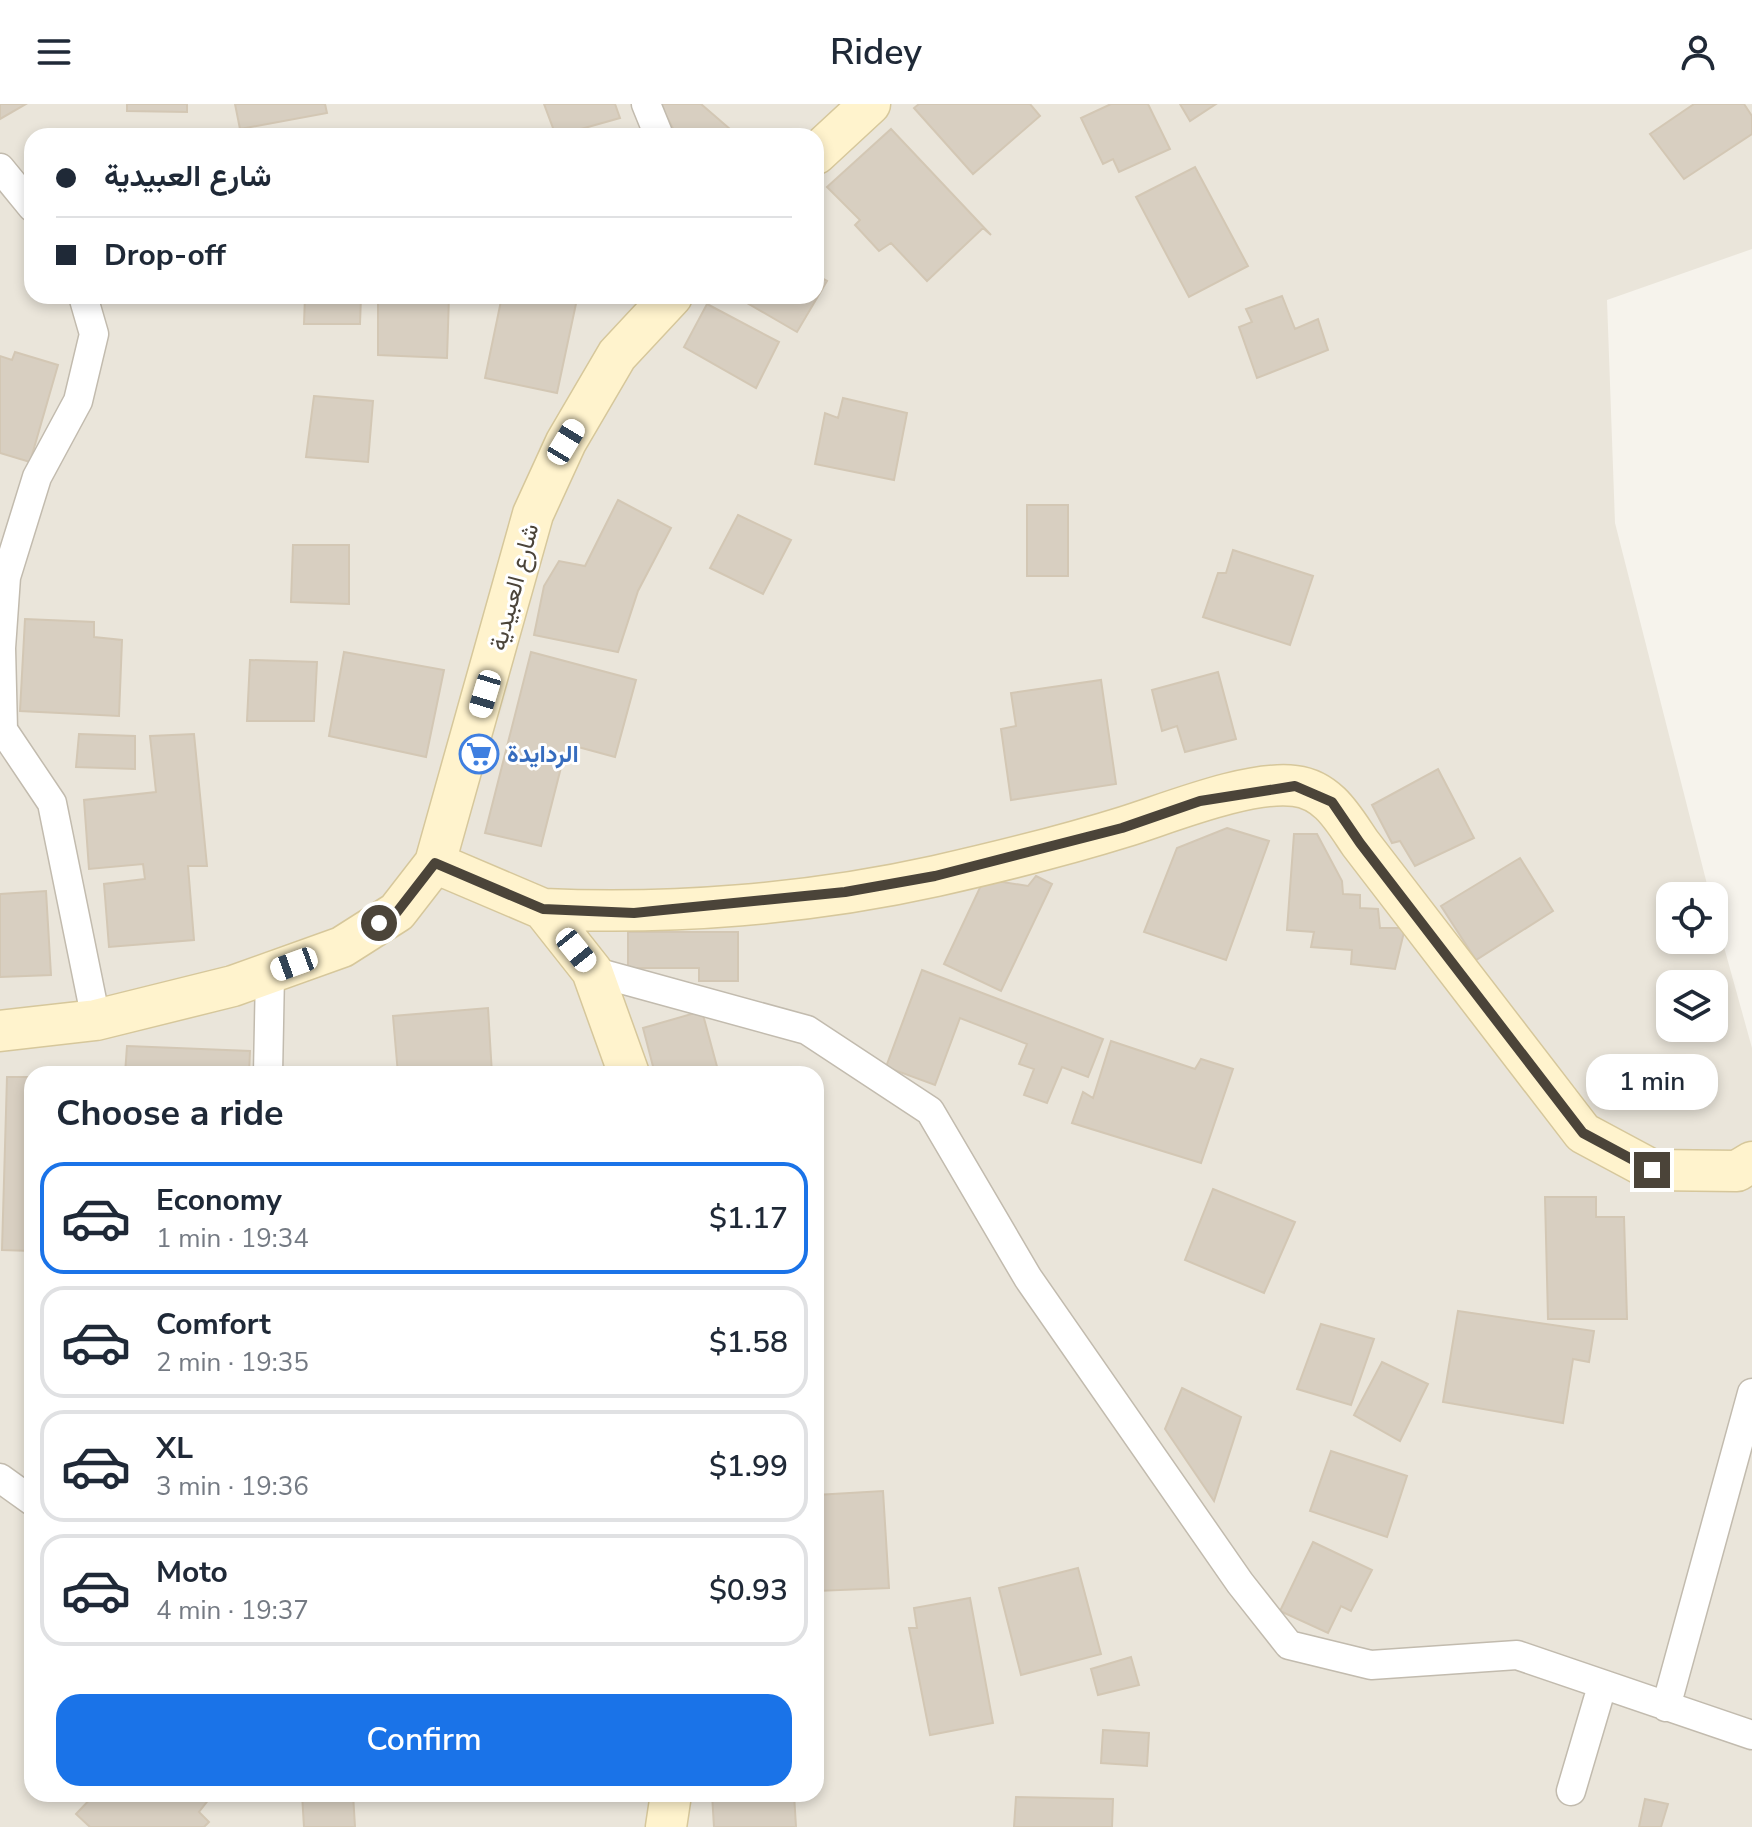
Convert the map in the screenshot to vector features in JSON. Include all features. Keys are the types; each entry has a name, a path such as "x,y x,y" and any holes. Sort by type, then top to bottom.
{"street":[{"path":"646,104 656,128"},
{"path":"824,147 870,104"},
{"path":"0,168 24,197"},
{"path":"85,304 94,334 78,401 37,477 6,577 1,662 3,730 52,803 96,1020"},
{"name":"شارع العبيدية","path":"2,1038 96,1020 233,986 342,947 397,912 435,863 533,514 566,442 617,355 665,304"},
{"path":"435,863 543,909 634,913 845,892 935,876 1122,828 1200,801 1295,786 1332,802 1360,843 1583,1133 1652,1170 1737,1171 1752,1162"},
{"path":"543,909 592,971 626,1066"},
{"path":"592,971 807,1030 930,1111 1028,1278 1240,1583 1289,1645 1371,1665 1517,1655 1752,1735"},
{"path":"268,1066 270,973"},
{"path":"1666,1707 1752,1393"},
{"path":"0,1478 24,1495"},
{"path":"1571,1791 1602,1686"},
{"path":"666,1827 670,1802"}],"shaded area":[{"path":"0,104 1752,104 1752,249 1607,300 1615,523 1706,882 1656,882 1656,954 1726,954 1752,1048 1752,1827 0,1827"}],"building":[{"path":"0,104 26,104 0,119"},
{"path":"127,104 187,104 187,112 127,111"},
{"path":"235,104 325,104 327,113 240,128"},
{"path":"544,104 615,104 620,118 584,128 553,128"},
{"path":"660,104 701,104 729,128 673,128"},
{"path":"919,104 1030,104 1040,116 973,174 914,108"},
{"path":"1111,104 1148,104 1170,149 1119,172 1113,159 1103,164 1081,118"},
{"path":"1180,104 1216,104 1190,121"},
{"path":"1694,104 1744,104 1752,116 1752,134 1684,179 1650,134"},
{"path":"891,129 991,235 983,228 927,281 891,243 879,251 855,225 860,220 827,187"},
{"path":"1195,167 1248,266 1189,297 1136,197"},
{"path":"1282,296 1295,329 1318,319 1328,350 1257,378 1239,327 1252,322 1246,309"},
{"path":"305,304 361,304 360,324 304,324"},
{"path":"378,304 449,304 447,358 378,355"},
{"path":"500,304 576,304 557,393 485,378"},
{"path":"707,304 779,342 756,388 684,347"},
{"path":"749,304 813,304 797,332"},
{"path":"15,352 58,365 30,462 0,453 0,356 12,360"},
{"path":"314,396 373,401 368,462 306,457"},
{"path":"843,398 907,413 894,480 815,464 825,413 838,418"},
{"path":"618,500 671,528 638,591 618,652 534,635 544,586 559,561 585,566"},
{"path":"1027,505 1068,505 1068,576 1027,576"},
{"path":"738,515 791,540 763,594 710,568"},
{"path":"293,545 349,545 349,604 291,602"},
{"path":"1233,550 1313,576 1290,645 1203,617 1218,573 1226,573"},
{"path":"25,619 94,622 94,637 122,640 119,716 20,711"},
{"path":"344,652 444,670 426,757 329,736"},
{"path":"531,652 636,680 615,757 567,744 541,846 485,833"},
{"path":"250,660 317,662 314,721 247,721"},
{"path":"1218,672 1236,739 1185,752 1177,726 1162,731 1152,690"},
{"path":"1101,680 1116,784 1011,800 1001,729 1016,726 1011,693"},
{"path":"79,734 135,736 135,769 76,767"},
{"path":"194,734 207,866 188,866 194,940 109,947 104,884 145,879 143,864 89,869 84,800 156,792 150,736"},
{"path":"1438,769 1474,838 1415,866 1400,841 1392,843 1372,805"},
{"path":"1227,828 1269,841 1226,960 1144,932 1177,848"},
{"path":"1294,834 1317,834 1342,881 1343,894 1360,895 1360,908 1378,909 1380,928 1405,928 1395,969 1351,964 1352,950 1311,947 1314,932 1287,930"},
{"path":"1520,858 1553,911 1476,960 1441,906"},
{"path":"1036,876 1052,884 1001,991 944,964 984,879 1028,886"},
{"path":"46,891 51,975 0,977 0,894"},
{"path":"628,932 738,932 738,981 699,981 699,968 628,968"},
{"path":"922,970 1103,1039 1088,1077 1062,1067 1047,1103 1024,1095 1034,1069 1019,1064 1027,1044 960,1018 935,1085 886,1067"},
{"path":"488,1008 492,1066 397,1066 393,1016"},
{"path":"702,1011 717,1066 653,1066 643,1028"},
{"path":"1111,1041 1195,1069 1201,1059 1233,1069 1201,1163 1072,1123 1083,1092 1093,1098"},
{"path":"127,1046 250,1051 249,1066 126,1066"},
{"path":"7,1077 24,1077 24,1251 2,1250"},
{"path":"1213,1189 1295,1222 1264,1293 1185,1260"},
{"path":"1545,1197 1596,1197 1596,1217 1624,1217 1627,1319 1548,1319"},
{"path":"1458,1311 1594,1331 1589,1362 1573,1359 1563,1423 1443,1402"},
{"path":"1321,1324 1374,1339 1351,1405 1297,1389"},
{"path":"1382,1362 1428,1384 1400,1441 1354,1415"},
{"path":"1182,1388 1241,1417 1214,1501 1165,1429"},
{"path":"1331,1451 1407,1476 1387,1537 1310,1511"},
{"path":"883,1491 889,1588 824,1591 824,1495"},
{"path":"1313,1542 1372,1570 1351,1611 1341,1606 1328,1633 1280,1611"},
{"path":"1078,1568 1101,1654 1021,1675 999,1588"},
{"path":"970,1598 993,1723 930,1735 909,1628 917,1628 914,1608"},
{"path":"1131,1657 1139,1685 1098,1695 1091,1669"},
{"path":"1103,1730 1149,1733 1147,1766 1101,1763"},
{"path":"1016,1797 1113,1799 1112,1827 1014,1827"},
{"path":"1645,1799 1668,1804 1661,1827 1639,1827"},
{"path":"87,1802 207,1802 199,1812 209,1822 204,1827 90,1827 76,1814"},
{"path":"302,1802 353,1802 355,1827 304,1827"},
{"path":"712,1802 794,1802 796,1827 714,1827"}],"place":[{"name":"الردايدة","path":"479,754"}],"route":[{"path":"379,923 397,912 435,863 543,909 634,913 845,892 935,876 1122,828 1200,801 1295,786 1332,802 1360,843 1583,1133 1652,1170"}]}
